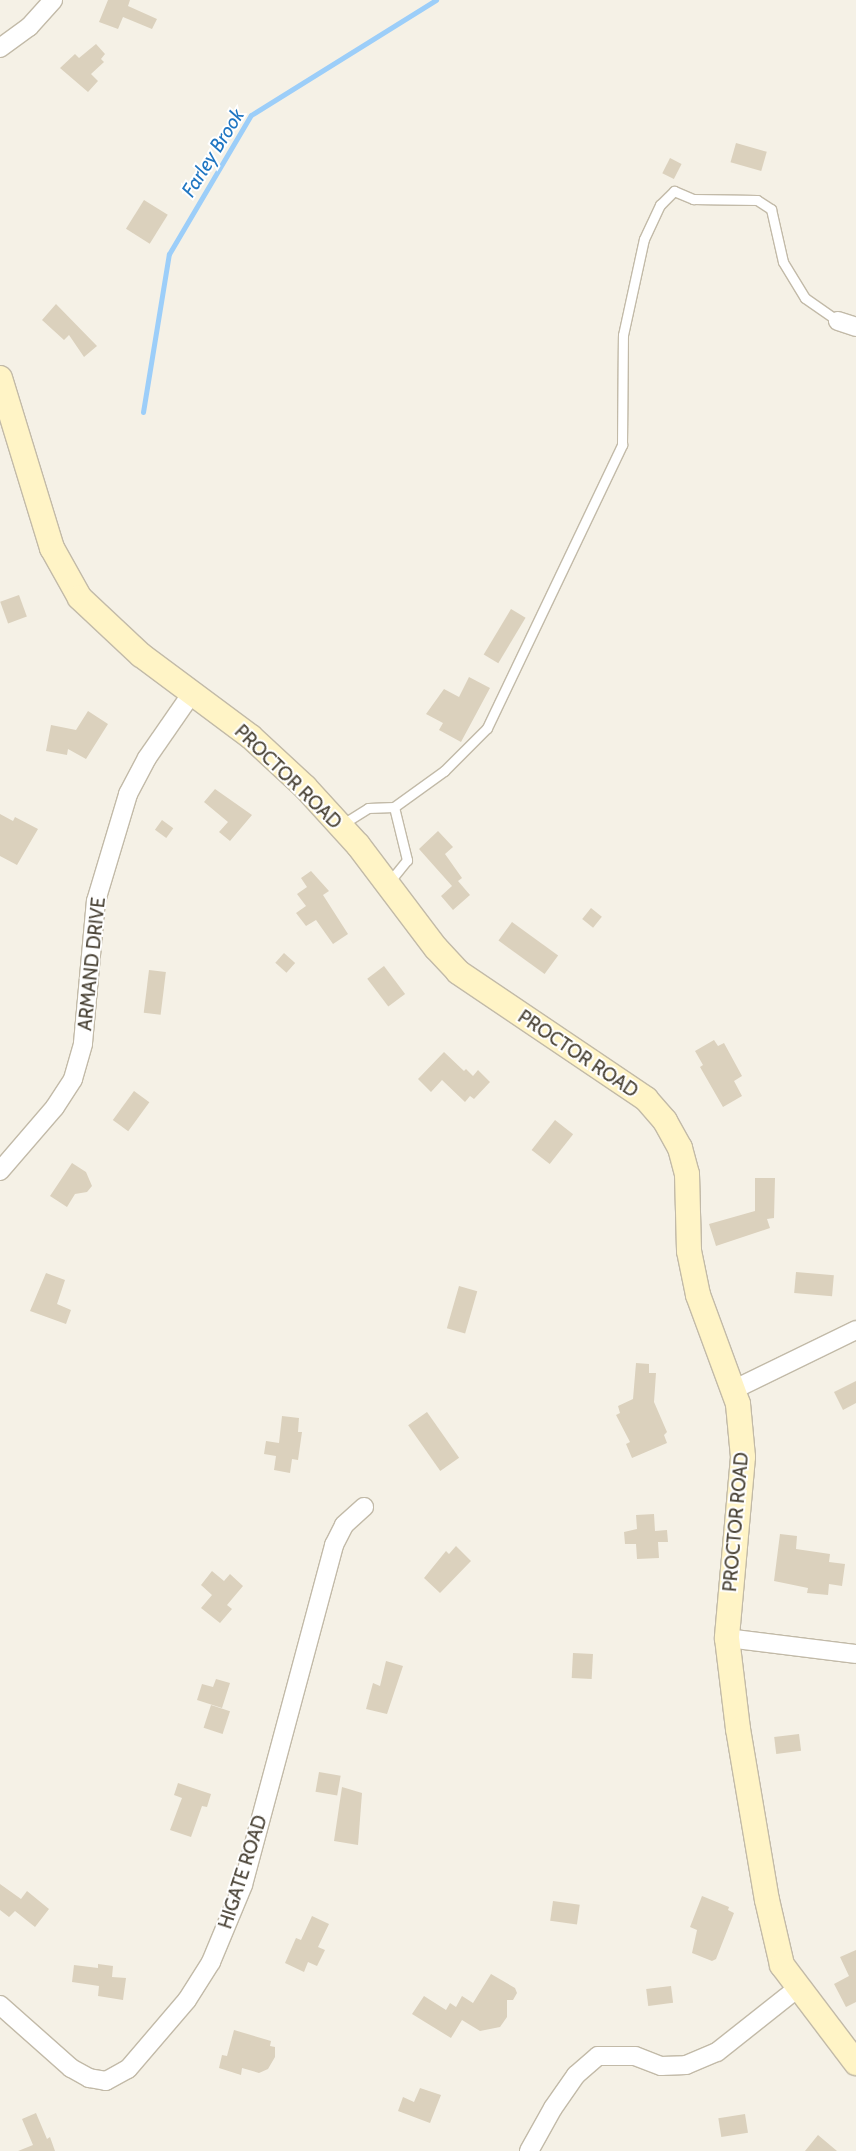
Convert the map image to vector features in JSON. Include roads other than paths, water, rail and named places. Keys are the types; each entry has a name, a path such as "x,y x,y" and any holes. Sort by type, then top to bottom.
{"main road":[{"name":"PROCTOR ROAD","path":"0,378 52,548 65,575 80,598 115,632 251,737 340,826 388,883 436,948 458,972 484,992 620,1080 646,1099 665,1121 680,1148 687,1174 689,1251 698,1295 733,1390 743,1457 727,1638 738,1729 767,1900 782,1965 856,2062"}],"street":[{"path":"0,48 29,27 53,0"},
{"path":"838,321 856,327"},
{"name":"ARMAND DRIVE","path":"0,1171 55,1107 73,1079 83,1043 96,901 128,794 147,758 192,693"},
{"path":"733,1390 856,1330"},
{"name":"HIGATE ROAD","path":"0,2005 71,2068 88,2078 106,2081 128,2070 187,2000 211,1962 243,1884 334,1545 344,1525 364,1507"},
{"path":"727,1638 856,1654"},
{"path":"530,2151 576,2076 598,2056 635,2056 661,2066 686,2064 717,2052 799,1988"}],"lane":[{"path":"340,826 368,808 394,807 444,771 487,728 622,445 623,335 644,239 660,204 674,191 693,199 757,200 772,209 783,262 806,298 838,321"},
{"path":"388,883 407,860 394,807"}],"waterway":[{"name":"Farley Brook","path":"143,412 169,254 251,115 436,0"}]}
